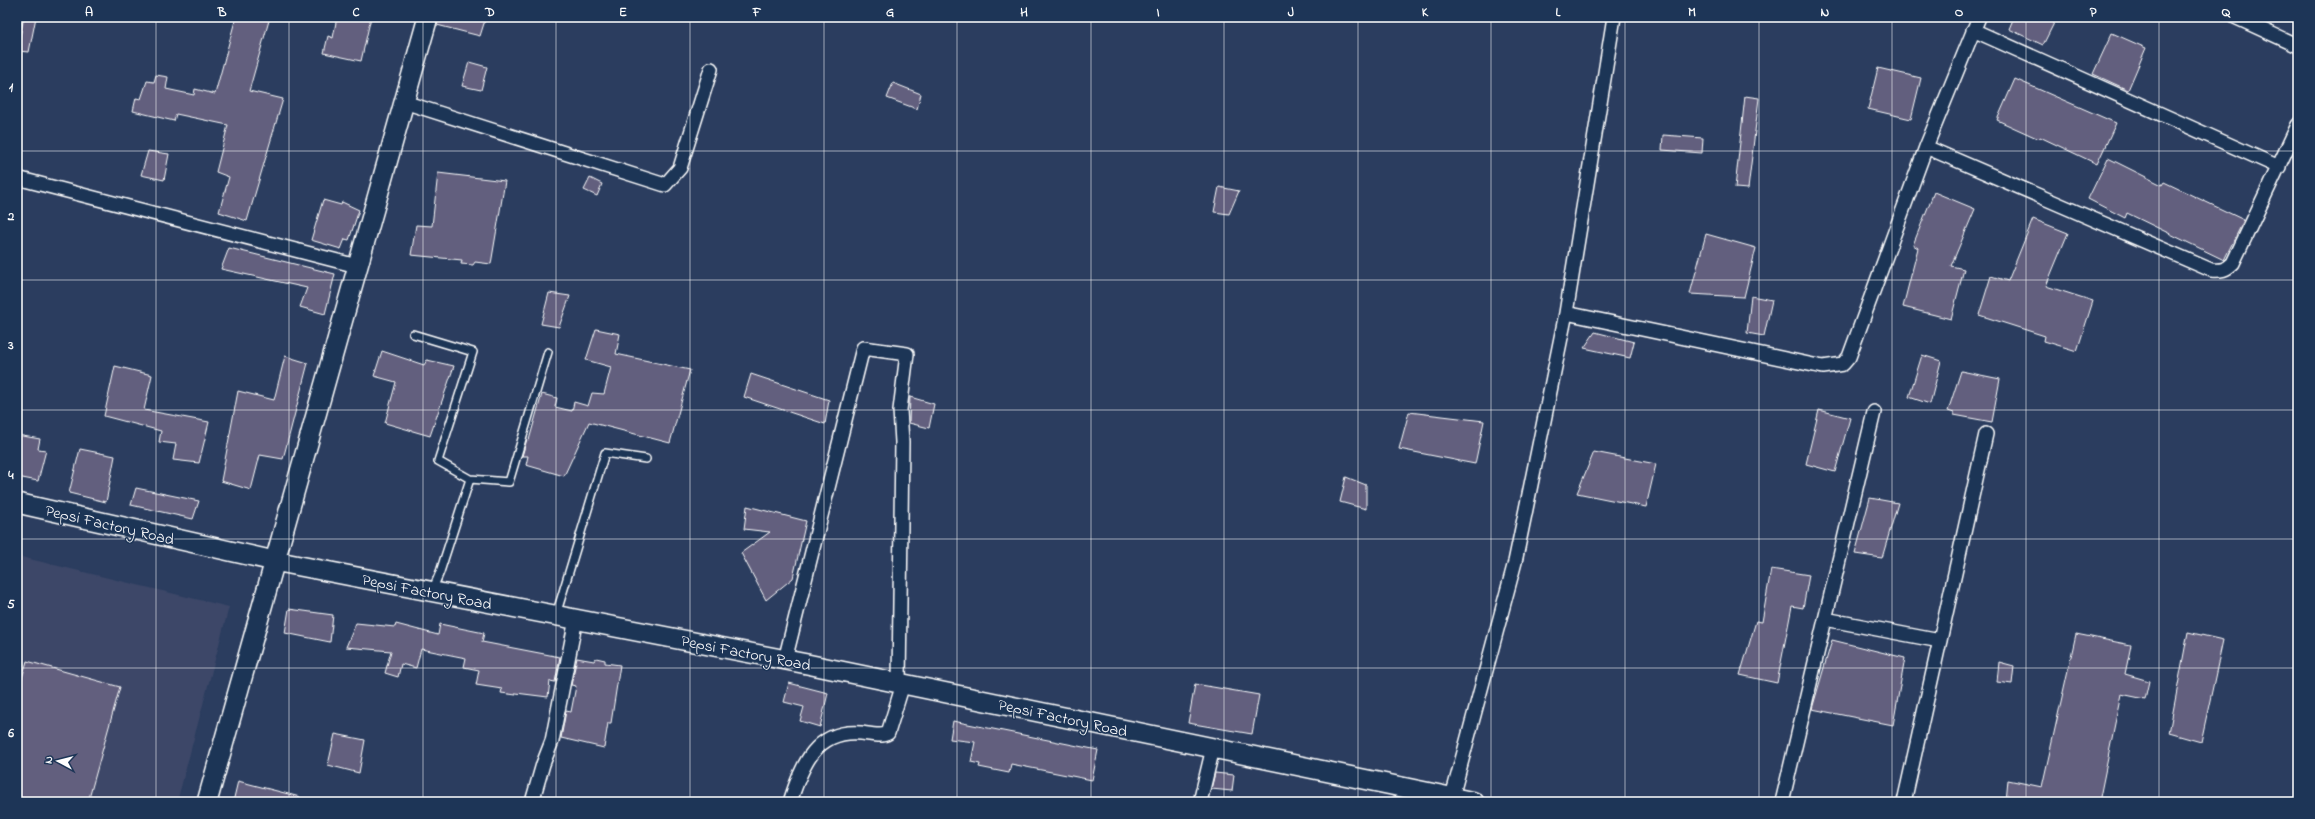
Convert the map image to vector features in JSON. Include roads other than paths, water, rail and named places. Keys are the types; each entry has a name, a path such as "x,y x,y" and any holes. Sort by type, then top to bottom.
{"main road":[{"path":"207,802 428,17"},
{"name":"Pepsi Factory Road","path":"17,503 274,562 556,615 901,683 1474,802"}],"street":[{"path":"1452,797 1515,562 1566,313 1614,17"},
{"path":"1566,313 1823,367 1843,364 1850,357 1926,147 1979,17"},
{"path":"2235,17 2298,46"},
{"path":"1973,30 2279,167"},
{"path":"404,102 665,185 680,168 711,69"},
{"path":"1926,147 2211,270 2220,271 2227,269 2233,263 2298,125"},
{"path":"17,178 357,266"},
{"path":"785,660 863,348 907,354 900,410 902,442 901,683 888,733 883,735 850,732 833,736 806,760 790,802"},
{"path":"1782,802 1874,412"},
{"path":"1904,802 1986,434"},
{"path":"532,802 543,764 552,741 576,619"},
{"path":"1824,619 1940,641"},
{"path":"1200,802 1213,748"}],"lane":[{"path":"413,334 473,352 438,461 470,479 509,482 548,352"},
{"path":"556,615 605,453 646,459"},
{"path":"432,592 470,479"}]}
